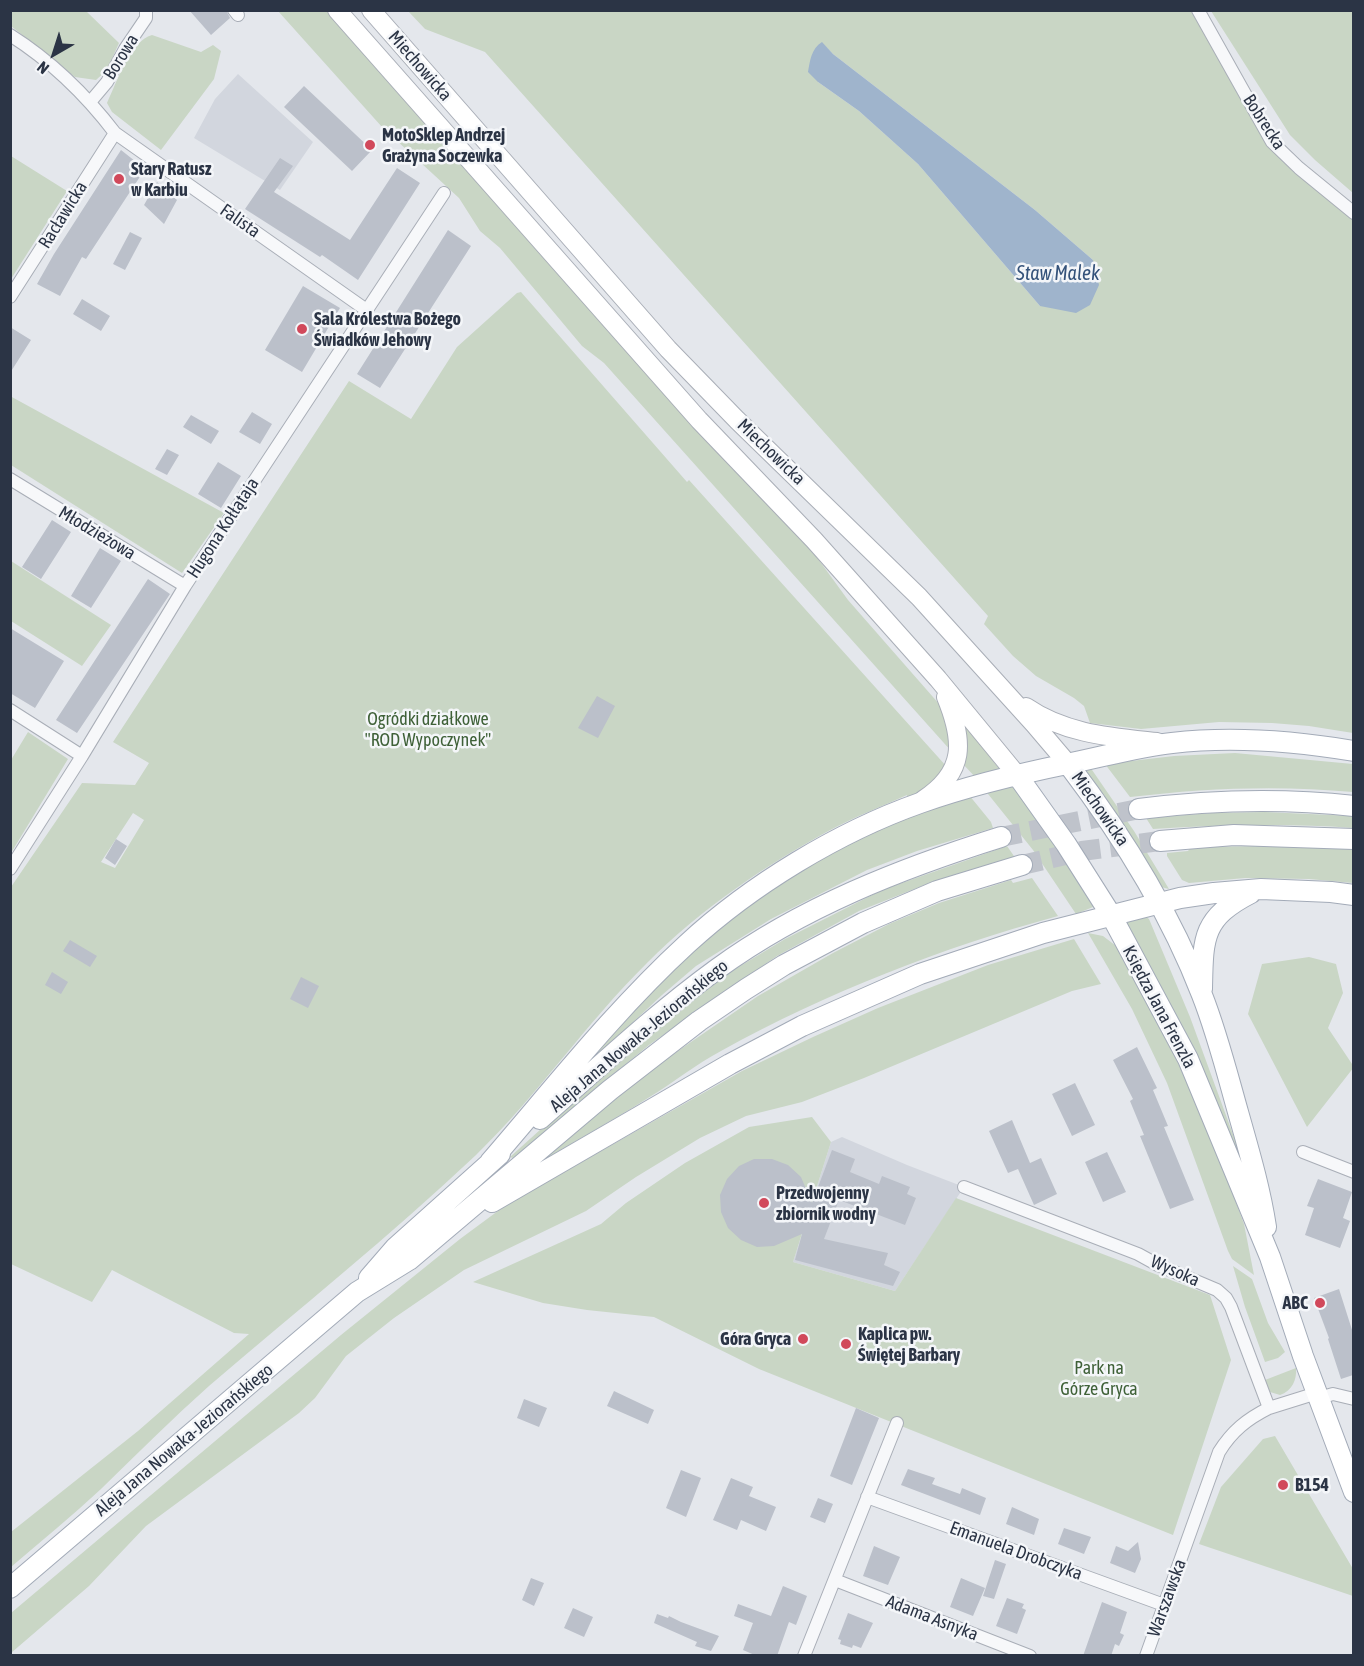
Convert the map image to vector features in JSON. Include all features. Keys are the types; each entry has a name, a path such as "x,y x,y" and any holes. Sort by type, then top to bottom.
{"main road":[{"name":"Miechowicka","path":"337,10 699,420 814,540 939,679 1017,775"},
{"name":"Miechowicka","path":"371,10 668,349 737,420 919,597 1068,764 1113,825 1158,902"},
{"path":"984,669 1028,709 1057,724 1103,737 1170,743"},
{"path":"490,1162 619,1013 689,942 735,905 796,864 835,841 918,803 945,783 958,757 957,727 939,679"},
{"path":"918,803 1017,775 1170,743 1228,739 1311,744 1353,751"},
{"name":"Księdza Jana Frenzla","path":"1017,775 1066,844 1111,915 1188,1059 1270,1257 1353,1492"},
{"path":"1139,809 1181,804 1253,801 1320,802 1353,806"},
{"path":"1160,841 1234,835 1353,839"},
{"name":"Aleja Jana Nowaka-Jeziorańskiego","path":"357,1292 394,1248 490,1162 660,1015 727,962 794,921 879,880 1001,837"},
{"name":"Aleja Jana Nowaka-Jeziorańskiego","path":"10,1588 357,1292 409,1260 610,1090 699,1021 784,965 862,923 938,891 1022,866"},
{"path":"1202,995 1203,947 1208,932 1228,904 1261,889"},
{"path":"441,1233 720,1069 802,1026 920,974 1042,933 1158,902 1214,893 1261,889 1353,895"},
{"name":"Księdza Jana Frenzla","path":"1158,902 1202,995 1226,1067 1261,1193 1270,1257"}],"street":[{"name":"Borowa","path":"91,102 107,82 125,49 146,18 146,10"},
{"name":"Bobrecka","path":"1198,10 1272,142 1353,213"},
{"name":"Falista","path":"10,35 47,62 91,102 115,133 365,309"},
{"name":"Racławicka","path":"10,297 115,133"},
{"name":"Hugona Kołłątaja","path":"10,869 82,756 185,586 365,309 444,193"},
{"name":"Młodzieżowa","path":"10,479 185,586"},
{"path":"10,710 82,756"},
{"path":"1331,892 1353,901"},
{"path":"1303,1152 1353,1172"},
{"name":"Wysoka","path":"963,1187 1138,1254 1217,1290 1232,1307 1269,1408"},
{"path":"1269,1408 1333,1394 1353,1399"},
{"name":"Warszawska","path":"1146,1656 1219,1452 1227,1438 1238,1427 1254,1415 1269,1408"},
{"path":"804,1656 897,1423"},
{"name":"Emanuela Drobczyka","path":"867,1497 1164,1605"},
{"name":"Adama Asnyka","path":"835,1580 1030,1656"}],"shaded area":[{"path":"238,74 313,142 280,190 194,138 215,99"},
{"path":"842,1137 964,1187 895,1291 793,1262 831,1142"}],"green space":[{"path":"73,10 75,12 86,11 119,43 107,70 96,80 75,77 11,26 10,11"},
{"path":"278,11 327,11 617,338 813,552 848,600 940,705 946,717 952,752 604,363 582,346 500,248 480,231 459,198 382,127"},
{"path":"408,11 1191,11 1277,154 1353,216 1353,733 1272,723 1219,722 1141,729 1090,723 1084,706 1036,676 1013,656 984,624 988,616 485,52 425,29","holes":["822,43 833,54 1035,210 1093,260 1040,306 918,164 859,111 818,82"]},
{"path":"1211,11 1353,11 1353,193 1290,135"},
{"path":"152,35 201,52 213,45 221,51 214,79 161,150 112,112 107,103 131,54 137,45"},
{"path":"11,156 67,191 11,279"},
{"name":"Ogródki działkowe \"ROD Wypoczynek\"","path":"521,292 687,482 689,480 947,767 929,791 907,798 907,795 811,841 761,871 690,924 625,986 499,1132 476,1155 209,1386 90,1499 11,1567 11,1532 138,1431 249,1334 234,1333 112,1270 92,1302 11,1264 11,887 82,783 135,785 149,763 113,742 349,381 411,419 457,347 517,293","holes":["133,813 144,820 115,868 101,862"]},
{"path":"10,396 224,513 182,573 11,465"},
{"path":"11,561 111,625 82,666 11,621"},
{"path":"965,726 1000,770 977,779 962,763"},
{"path":"28,732 68,759 11,853 11,760"},
{"path":"1235,753 1353,764 1353,792 1242,788 1130,797 1105,764 1174,756"},
{"path":"1087,767 1090,767 1134,831 1169,889 1161,887 1129,833 1085,771"},
{"path":"1012,784 1050,835 1093,903 1093,907 1076,914 1033,850 984,789"},
{"path":"969,795 991,822 993,828 917,851 867,870 771,919 696,966 591,1060 640,1000 691,951 773,887 831,853 888,825"},
{"path":"1265,812 1353,816 1353,828 1253,825 1153,829 1146,818 1212,813"},
{"path":"1007,846 1016,859 932,882 859,911 777,956 649,1045 513,1158 510,1157 678,1010 732,971 785,939 882,890"},
{"path":"1263,846 1353,849 1353,883 1309,879 1245,878 1189,883 1182,880 1167,856 1167,853 1188,851 1191,847"},
{"path":"1032,878 1058,916 928,957 802,1010 712,1056 539,1163 637,1079 758,996 889,924 939,903 1011,880 1013,883"},
{"path":"1145,916 1149,919 1190,1017 1253,1189 1126,923 1126,921"},
{"path":"1088,933 1103,936 1120,949 1153,1006 1195,1094 1220,1159 1244,1224 1254,1275 1232,1259 1228,1251 1167,1083 1132,1009"},
{"path":"1074,939 1101,984 1072,991 802,1102 746,1116 700,1138 586,1211 464,1270 394,1318 346,1356 315,1398 299,1413 146,1526 89,1586 11,1653 11,1613 341,1335 506,1205 742,1071 813,1037 878,1008 988,965"},
{"path":"1309,957 1336,964 1343,993 1328,1028 1354,1067 1307,1127 1248,1014 1262,964"},
{"name":"Park na Górze Gryca","path":"812,1117 831,1142 793,1262 895,1291 956,1198 1210,1295 1231,1360 1173,1535 759,1369 654,1317 543,1303 473,1282 601,1224 626,1203 685,1163 749,1127"},
{"path":"1233,1266 1252,1279 1268,1323 1285,1352 1278,1358 1265,1362"},
{"path":"1296,1368 1295,1381 1288,1391 1280,1395 1270,1392 1265,1380"},
{"path":"1275,1436 1353,1569 1353,1596 1199,1544 1221,1487 1263,1439"}],"water":[{"name":"Staw Malek","path":"822,42 833,54 1035,210 1093,260 1099,285 1090,305 1076,313 1040,306 918,164 859,111 818,82 808,72 813,52"}],"building":[{"path":"189,10 226,10 230,18 211,35"},
{"path":"304,86 372,150 352,171 284,107"},
{"path":"121,150 145,169 86,259 82,257 60,296 37,284"},
{"path":"280,158 293,166 274,192 350,240 397,168 420,183 358,280 322,255 320,257 245,209"},
{"path":"157,182 177,200 164,224 144,205"},
{"path":"448,230 471,246 380,388 357,374"},
{"path":"130,232 142,238 125,270 113,264"},
{"name":"Sala Królestwa Bożego Świadków Jehowy","path":"303,286 340,308 302,372 265,350"},
{"path":"82,299 110,316 101,331 73,314"},
{"path":"10,327 31,340 10,373"},
{"path":"252,412 272,424 260,444 239,432"},
{"path":"191,415 219,431 211,444 183,427"},
{"path":"167,449 179,455 167,475 155,469"},
{"path":"218,462 241,476 221,508 198,494"},
{"path":"52,520 71,532 41,579 22,567"},
{"path":"100,548 121,561 91,608 71,596"},
{"path":"148,579 170,594 77,733 56,720"},
{"path":"10,628 64,661 35,708 10,693"},
{"path":"597,696 615,706 598,738 578,728"},
{"path":"116,839 127,846 115,865 105,858"},
{"path":"70,940 97,956 90,967 63,951"},
{"path":"52,972 68,982 61,994 45,985"},
{"path":"301,977 319,986 308,1008 290,999"},
{"path":"1137,1047 1157,1088 1153,1090 1168,1126 1164,1127 1194,1200 1170,1209 1140,1136 1144,1135 1130,1101 1133,1099 1113,1060"},
{"path":"1075,1083 1095,1125 1072,1136 1052,1094"},
{"path":"1012,1120 1030,1163 1041,1158 1057,1194 1034,1205 1018,1169 1008,1173 989,1131"},
{"path":"832,1150 855,1159 850,1172 879,1184 882,1176 910,1187 907,1194 916,1198 905,1225 839,1200 824,1239 888,1253 884,1265 900,1272 893,1286 795,1260 802,1234 774,1246 757,1247 741,1240 728,1228 721,1212 720,1195 727,1179 739,1166 754,1159 772,1159 788,1165 801,1177 812,1203"},
{"path":"1107,1152 1126,1192 1103,1202 1085,1162"},
{"path":"1318,1179 1352,1192 1343,1218 1350,1221 1340,1248 1305,1235 1314,1208 1307,1206"},
{"path":"1339,1289 1353,1333 1353,1375 1341,1379 1314,1298"},
{"path":"614,1391 654,1410 648,1424 607,1406"},
{"path":"524,1399 547,1408 539,1427 517,1418"},
{"path":"856,1408 879,1418 852,1485 830,1476"},
{"path":"908,1469 935,1478 932,1484 960,1494 962,1488 986,1498 980,1515 901,1485"},
{"path":"681,1470 701,1478 686,1517 666,1508"},
{"path":"731,1478 753,1487 749,1496 776,1507 766,1531 741,1520 737,1530 713,1520"},
{"path":"818,1498 833,1504 825,1523 810,1517"},
{"path":"1012,1507 1039,1519 1034,1535 1006,1524"},
{"path":"1064,1528 1091,1537 1084,1554 1058,1544"},
{"path":"1138,1542 1141,1559 1135,1573 1110,1563 1116,1546 1128,1551"},
{"path":"874,1546 900,1557 888,1585 863,1576"},
{"path":"995,1560 1006,1564 994,1599 983,1596"},
{"path":"531,1578 544,1583 534,1606 522,1600"},
{"path":"961,1578 985,1588 973,1616 950,1607"},
{"path":"783,1586 807,1596 796,1625 789,1622 777,1656 757,1656 743,1650 753,1623 734,1616 738,1604 771,1616"},
{"path":"1007,1598 1024,1604 1022,1608 1026,1610 1017,1634 996,1626"},
{"path":"1102,1602 1127,1612 1120,1633 1124,1635 1119,1646 1115,1644 1111,1656 1083,1656"},
{"path":"573,1608 593,1617 584,1637 564,1628"},
{"path":"848,1613 873,1623 861,1648 840,1644 841,1640 838,1639"},
{"path":"657,1614 668,1618 669,1616 719,1636 711,1651 695,1646 697,1642 654,1623"}],"tunnel":[{"path":"1001,837 1139,809"},
{"path":"1022,865 1082,851 1160,841"}],"place":[{"name":"MotoSklep Andrzej Grażyna Soczewka","path":"370,145"},
{"name":"Stary Ratusz w Karbiu","path":"119,179"},
{"name":"Sala Królestwa Bożego Świadków Jehowy","path":"302,329"},
{"name":"Przedwojenny zbiornik wodny","path":"764,1203"},
{"name":"ABC","path":"1320,1303"},
{"name":"Góra Gryca","path":"803,1339"},
{"name":"Kaplica pw. Świętej Barbary","path":"846,1344"},
{"name":"B154","path":"1283,1485"}]}
